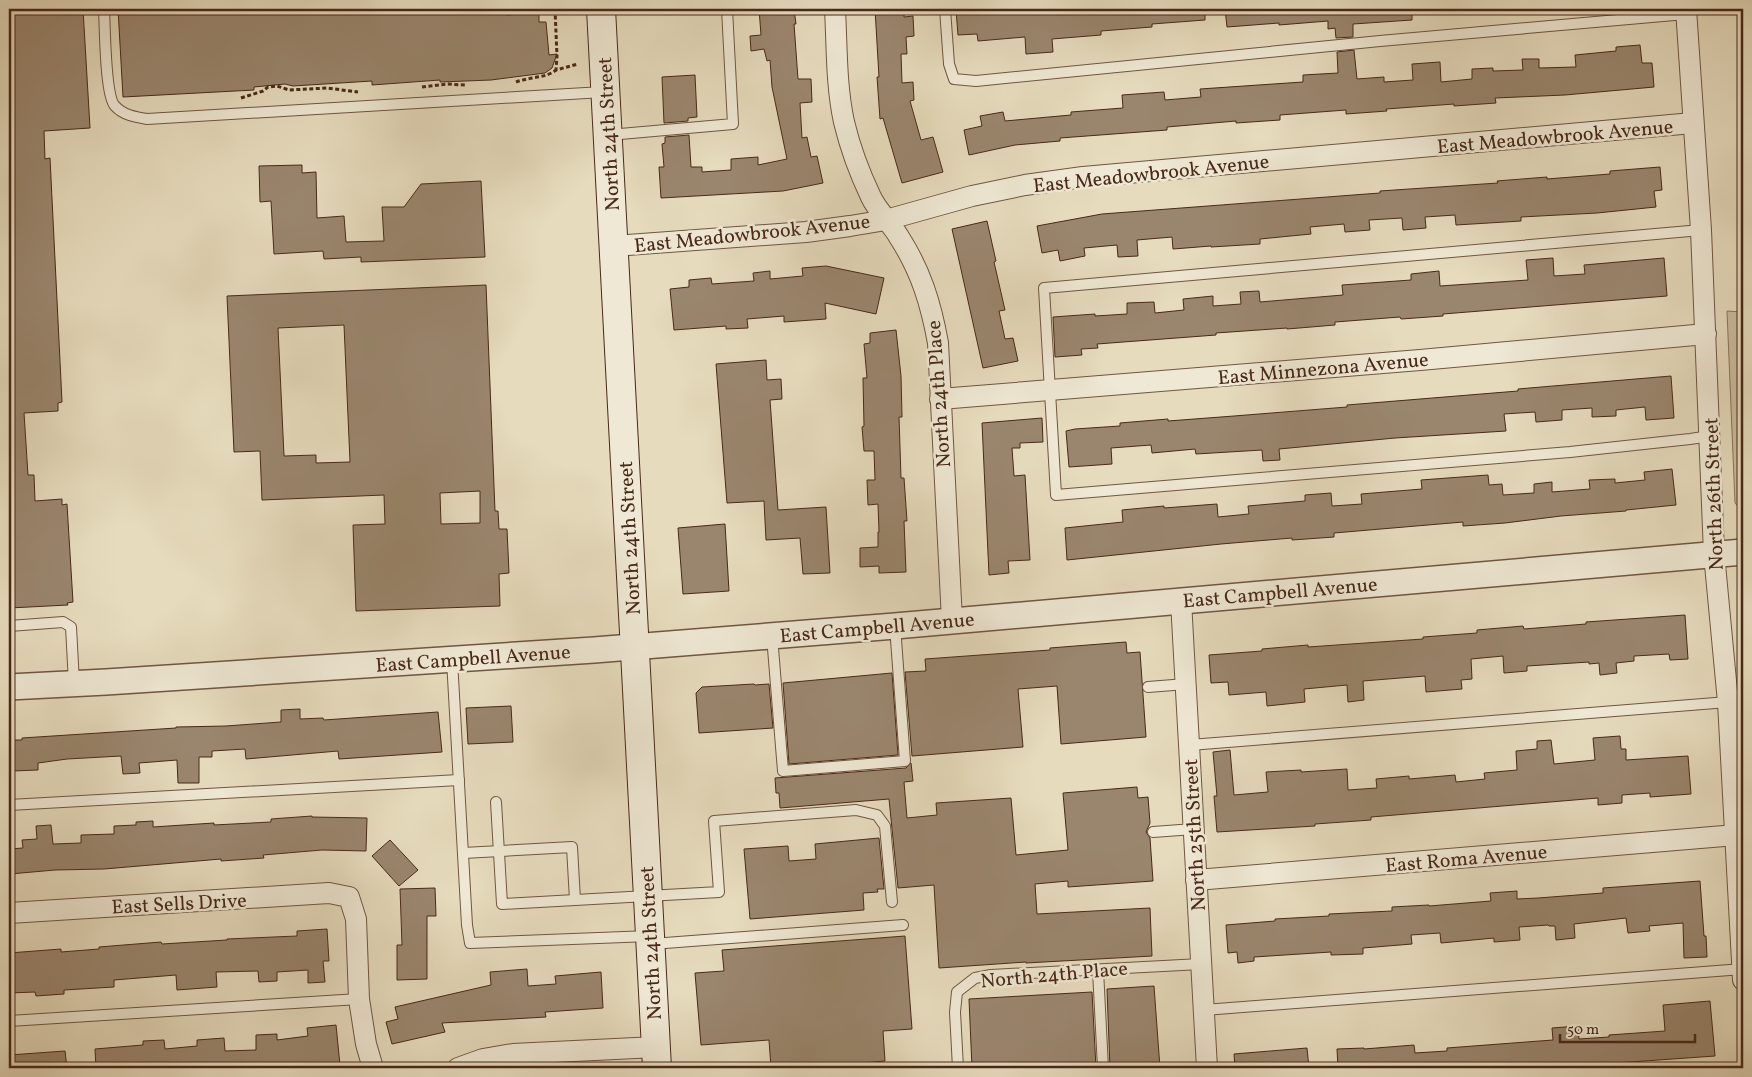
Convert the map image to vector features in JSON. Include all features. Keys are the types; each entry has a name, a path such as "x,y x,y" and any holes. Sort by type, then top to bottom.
{"main road":[{"name":"North 24th Street","path":"601,9 656,1058"}],"street":[{"name":"North 24th Place","path":"835,9 838,74 844,122 858,166 872,198 898,236 923,282 933,316 938,343 952,621"},
{"name":"North 26th Street","path":"1686,11 1702,230 1714,554 1739,835 1743,979"},
{"name":"East Meadowbrook Avenue","path":"614,246 806,232 886,220 972,196 1083,177 1693,123"},
{"name":"East Minnezona Avenue","path":"940,399 1410,361 1706,334"},
{"name":"East Campbell Avenue","path":"9,687 452,660 772,636 1743,552"},
{"name":"North 25th Street","path":"1181,601 1207,1068"},
{"name":"East Roma Avenue","path":"1196,880 1739,835"},
{"name":"East Sells Drive","path":"9,913 329,893 349,897 356,919 359,999"},
{"path":"359,999 366,1044 373,1068"},
{"path":"458,1068 483,1058 513,1054 656,1058"}],"lane":[{"path":"104,9 109,91 113,105 125,114 147,120 606,92"},
{"path":"609,135 733,124 727,9"},
{"path":"945,9 949,64 954,79 976,81 1380,41 1541,28 1686,11"},
{"path":"1702,230 1044,288 1056,494 1570,452 1710,436"},
{"path":"9,626 63,622 71,627 74,683"},
{"path":"772,636 783,771 905,761 895,626"},
{"path":"452,660 467,925 470,943 650,940 903,926"},
{"path":"1148,687 1186,684"},
{"path":"1190,745 1728,702"},
{"path":"9,805 459,780"},
{"path":"496,802 502,904 719,892 714,821 856,810 876,815 885,826 892,902"},
{"path":"1153,832 1194,829"},
{"path":"463,853 572,847 575,900"},
{"name":"North 24th Place","path":"958,1068 955,1012 958,992 975,978 1201,964"},
{"path":"1204,1010 1743,969"},
{"path":"1098,970 1103,1068"},
{"path":"9,1022 359,999"}],"path":[{"path":"555,9 556,70"},
{"path":"508,84 528,78 550,75 556,70 578,64"},
{"path":"237,98 263,92 268,87 277,86 289,90 327,88 359,92"}],"shaded area":[{"path":"1727,311 1743,312 1743,512 1735,503"}],"building":[{"path":"9,9 83,9 90,128 44,131 45,159 50,158 62,402 58,403 58,411 24,413 28,475 34,475 35,501 62,499 62,505 67,504 73,602 67,603 68,605 9,608"},
{"path":"118,9 505,9 506,15 539,13 539,22 546,22 549,55 557,54 552,68 545,73 491,80 440,82 440,80 372,85 372,81 293,86 285,84 254,87 254,90 123,97"},
{"path":"759,9 794,9 798,79 811,79 812,102 800,103 802,138 807,137 811,157 817,156 823,183 783,191 661,198 659,167 664,167 662,144 665,143 665,137 689,135 691,167 702,167 702,172 731,170 731,159 758,157 758,165 787,159 772,87 770,60 767,61 764,49 751,51 750,36 761,35"},
{"path":"875,9 904,9 904,17 913,16 914,36 906,37 907,54 901,54 902,83 913,82 914,100 910,101 921,140 933,137 943,172 902,183 883,118 880,119"},
{"path":"1205,9 1205,20 1152,24 1152,27 1101,31 1101,35 1052,39 1053,52 1026,54 1025,37 978,41 977,34 958,35 956,10"},
{"path":"1225,9 1412,9 1412,20 1353,24 1353,37 1336,38 1335,28 1328,29 1328,21 1227,27"},
{"path":"1640,45 1642,63 1652,63 1654,87 1565,95 1495,98 1496,103 1454,106 1454,104 1346,114 1346,110 1280,115 1280,120 1236,123 1236,121 1167,127 1167,130 1060,138 1060,141 1015,145 969,155 964,130 982,126 980,116 1003,112 1005,121 1071,115 1071,112 1123,108 1122,95 1164,92 1165,100 1201,97 1200,89 1303,82 1303,75 1338,73 1337,52 1354,50 1357,79 1384,77 1384,82 1413,80 1412,64 1440,62 1441,82 1472,79 1472,69 1493,68 1493,71 1523,70 1522,59 1539,59 1539,68 1576,67 1575,55 1616,51 1616,47"},
{"path":"695,75 697,117 688,118 688,121 664,123 662,77"},
{"path":"302,165 302,173 316,172 317,218 344,216 346,242 384,241 382,207 404,207 421,184 481,181 485,257 361,262 361,257 324,259 323,251 274,254 271,201 260,202 259,166"},
{"path":"1660,167 1662,190 1654,191 1656,207 1597,213 1521,217 1521,221 1456,225 1455,215 1425,217 1426,228 1403,230 1402,218 1369,220 1370,230 1345,232 1344,224 1310,227 1311,234 1260,239 1260,244 1173,249 1172,237 1137,240 1138,256 1118,257 1117,245 1084,248 1085,256 1060,261 1058,250 1042,253 1037,226 1102,214 1380,193 1380,191 1498,183 1497,181 1547,177 1547,179 1610,174 1610,171"},
{"path":"987,221 1005,310 999,311 1005,339 1013,338 1018,361 983,368 952,229"},
{"path":"1553,258 1554,276 1585,274 1584,265 1664,258 1667,296 1443,314 1443,316 1335,322 1335,325 1097,344 1098,348 1081,349 1082,355 1055,357 1053,317 1127,314 1127,303 1154,302 1155,313 1184,310 1183,299 1213,296 1213,306 1241,304 1240,292 1259,291 1260,302 1343,295 1342,285 1411,280 1411,274 1439,271 1440,286 1528,280 1526,260"},
{"path":"826,266 884,278 876,314 825,303 826,319 784,322 784,316 747,319 748,328 726,329 726,326 674,330 670,289 689,287 689,280 711,278 712,284 754,281 753,273 770,271 770,279 803,276 802,268"},
{"path":"486,285 495,511 498,511 499,529 507,529 509,573 499,574 500,606 356,611 353,525 385,524 384,495 262,500 260,451 234,452 227,296","holes":["344,325 350,462 316,463 316,455 284,456 278,328","480,491 480,523 441,524 440,493"]},
{"path":"896,330 901,376 902,417 899,417 901,478 904,478 907,521 904,521 906,572 879,573 879,566 860,567 860,548 878,547 879,532 878,504 868,505 867,480 875,480 874,451 864,451 862,427 864,426 863,378 867,378 864,344 870,343 870,333"},
{"path":"766,360 767,380 781,379 782,399 770,400 778,510 826,507 830,573 803,574 800,538 766,540 764,501 727,503 716,364"},
{"path":"1671,376 1674,418 1646,420 1645,407 1616,410 1616,416 1592,417 1592,408 1562,410 1562,420 1536,422 1535,412 1504,414 1506,431 1395,438 1279,449 1280,460 1263,461 1262,450 1196,454 1195,449 1152,453 1151,445 1111,448 1112,464 1069,467 1066,431 1075,429 1120,426 1120,423 1168,419 1168,421 1347,407 1347,405"},
{"path":"1042,418 1043,442 1020,443 1020,448 1012,448 1014,476 1025,475 1030,560 1008,561 1009,573 989,575 982,423"},
{"path":"1672,469 1676,505 1505,523 1463,526 1463,522 1334,533 1334,537 1292,540 1292,538 1221,544 1067,560 1065,528 1123,522 1122,510 1217,504 1218,517 1249,514 1248,506 1305,501 1305,495 1331,493 1332,506 1362,504 1361,494 1422,489 1421,480 1488,475 1489,485 1502,484 1503,495 1534,493 1534,484 1552,482 1552,492 1590,489 1589,480 1615,479 1615,483 1645,480 1644,472"},
{"path":"725,524 729,591 683,594 678,528"},
{"path":"1685,615 1688,659 1670,660 1669,654 1634,656 1634,661 1616,663 1617,673 1600,675 1599,663 1589,664 1589,662 1527,666 1527,671 1504,673 1503,656 1471,659 1472,679 1461,680 1462,689 1426,692 1425,676 1363,681 1364,700 1348,702 1347,685 1304,689 1305,702 1267,706 1266,692 1229,695 1228,682 1211,683 1209,655 1308,645 1308,647 1423,639 1423,637 1477,633 1477,630 1523,626 1524,629 1586,624 1586,622"},
{"path":"1126,642 1127,653 1140,652 1146,737 1061,744 1057,686 1018,689 1023,747 912,756 905,672 926,671 925,659 1050,650 1050,648"},
{"path":"892,673 898,755 789,764 783,683"},
{"path":"769,684 773,728 699,733 696,693 702,687"},
{"path":"511,706 513,742 468,744 466,708"},
{"path":"300,709 300,719 323,718 324,720 438,712 442,752 339,759 338,751 246,759 245,749 212,751 212,757 199,757 199,783 178,783 177,760 139,763 140,773 123,774 121,756 67,759 38,763 38,770 13,771 11,740 176,727 281,722 281,710"},
{"path":"1620,736 1621,749 1626,749 1626,760 1688,756 1691,794 1650,797 1650,793 1622,795 1622,803 1598,805 1598,798 1371,817 1371,820 1315,824 1315,826 1217,832 1214,796 1217,796 1213,752 1230,750 1234,795 1268,792 1266,772 1347,769 1348,790 1377,788 1376,779 1409,776 1409,779 1455,775 1456,782 1485,779 1484,773 1517,770 1516,751 1537,749 1537,741 1551,740 1554,764 1595,760 1593,738"},
{"path":"911,763 913,781 904,782 907,818 937,815 936,803 1011,798 1016,855 1068,850 1063,793 1137,787 1138,798 1148,797 1150,823 1146,832 1150,838 1153,881 1068,887 1068,881 1035,884 1037,914 1150,908 1152,956 939,968 934,885 898,888 889,799 780,808 779,793 776,793 775,778 906,768"},
{"path":"312,816 367,818 366,851 322,850 263,855 264,858 221,861 221,859 104,869 55,870 10,874 9,849 23,848 22,840 37,839 36,826 51,825 53,844 81,843 81,835 114,834 114,826 136,825 136,822 153,821 153,827 214,823 214,825 271,822 271,819"},
{"path":"879,838 884,889 877,889 878,892 863,893 864,910 750,919 744,849 788,846 789,861 816,859 815,844"},
{"path":"390,840 418,870 399,886 372,856"},
{"path":"1700,881 1707,957 1684,958 1683,923 1649,926 1650,931 1628,933 1626,918 1574,924 1575,938 1556,940 1555,926 1548,925 1519,927 1520,940 1494,942 1494,938 1441,943 1440,933 1411,935 1412,944 1363,948 1363,954 1331,955 1331,952 1254,957 1254,961 1238,963 1237,952 1228,953 1226,925 1275,921 1275,919 1329,916 1329,914 1392,911 1392,907 1491,901 1490,893 1517,891 1517,899 1538,898 1603,893 1603,888"},
{"path":"435,888 436,916 427,916 427,979 397,980 397,945 402,945 400,889"},
{"path":"327,929 329,961 323,961 325,982 308,983 308,970 277,972 277,981 259,982 258,971 216,972 217,987 177,990 176,975 114,980 114,987 64,990 64,994 36,996 35,992 9,993 9,953 61,949 61,952 161,942 162,944 297,936 297,931"},
{"path":"905,936 912,1029 883,1031 885,1061 809,1068 771,1068 769,1040 701,1045 695,973 724,971 722,950"},
{"path":"527,969 528,986 556,984 555,976 601,972 603,1008 545,1012 546,1017 442,1023 445,1032 392,1044 386,1022 398,1019 395,1007 491,985 490,972"},
{"path":"1154,986 1160,1068 1110,1068 1107,989"},
{"path":"1092,992 1096,1068 972,1068 969,999"},
{"path":"1710,1001 1715,1056 1602,1064 1603,1068 1338,1068 1337,1049 1414,1045 1415,1053 1447,1051 1447,1048 1553,1040 1552,1028 1578,1026 1579,1039 1665,1031 1663,1005"},
{"path":"336,1025 340,1065 333,1065 334,1068 96,1068 95,1049 143,1045 143,1041 164,1040 165,1049 197,1046 197,1040 224,1038 225,1051 256,1050 256,1035 277,1034 277,1040 308,1036 307,1028"},
{"path":"1307,1048 1309,1068 1235,1068 1234,1054"},
{"path":"65,1051 67,1068 9,1068 9,1055"}]}
